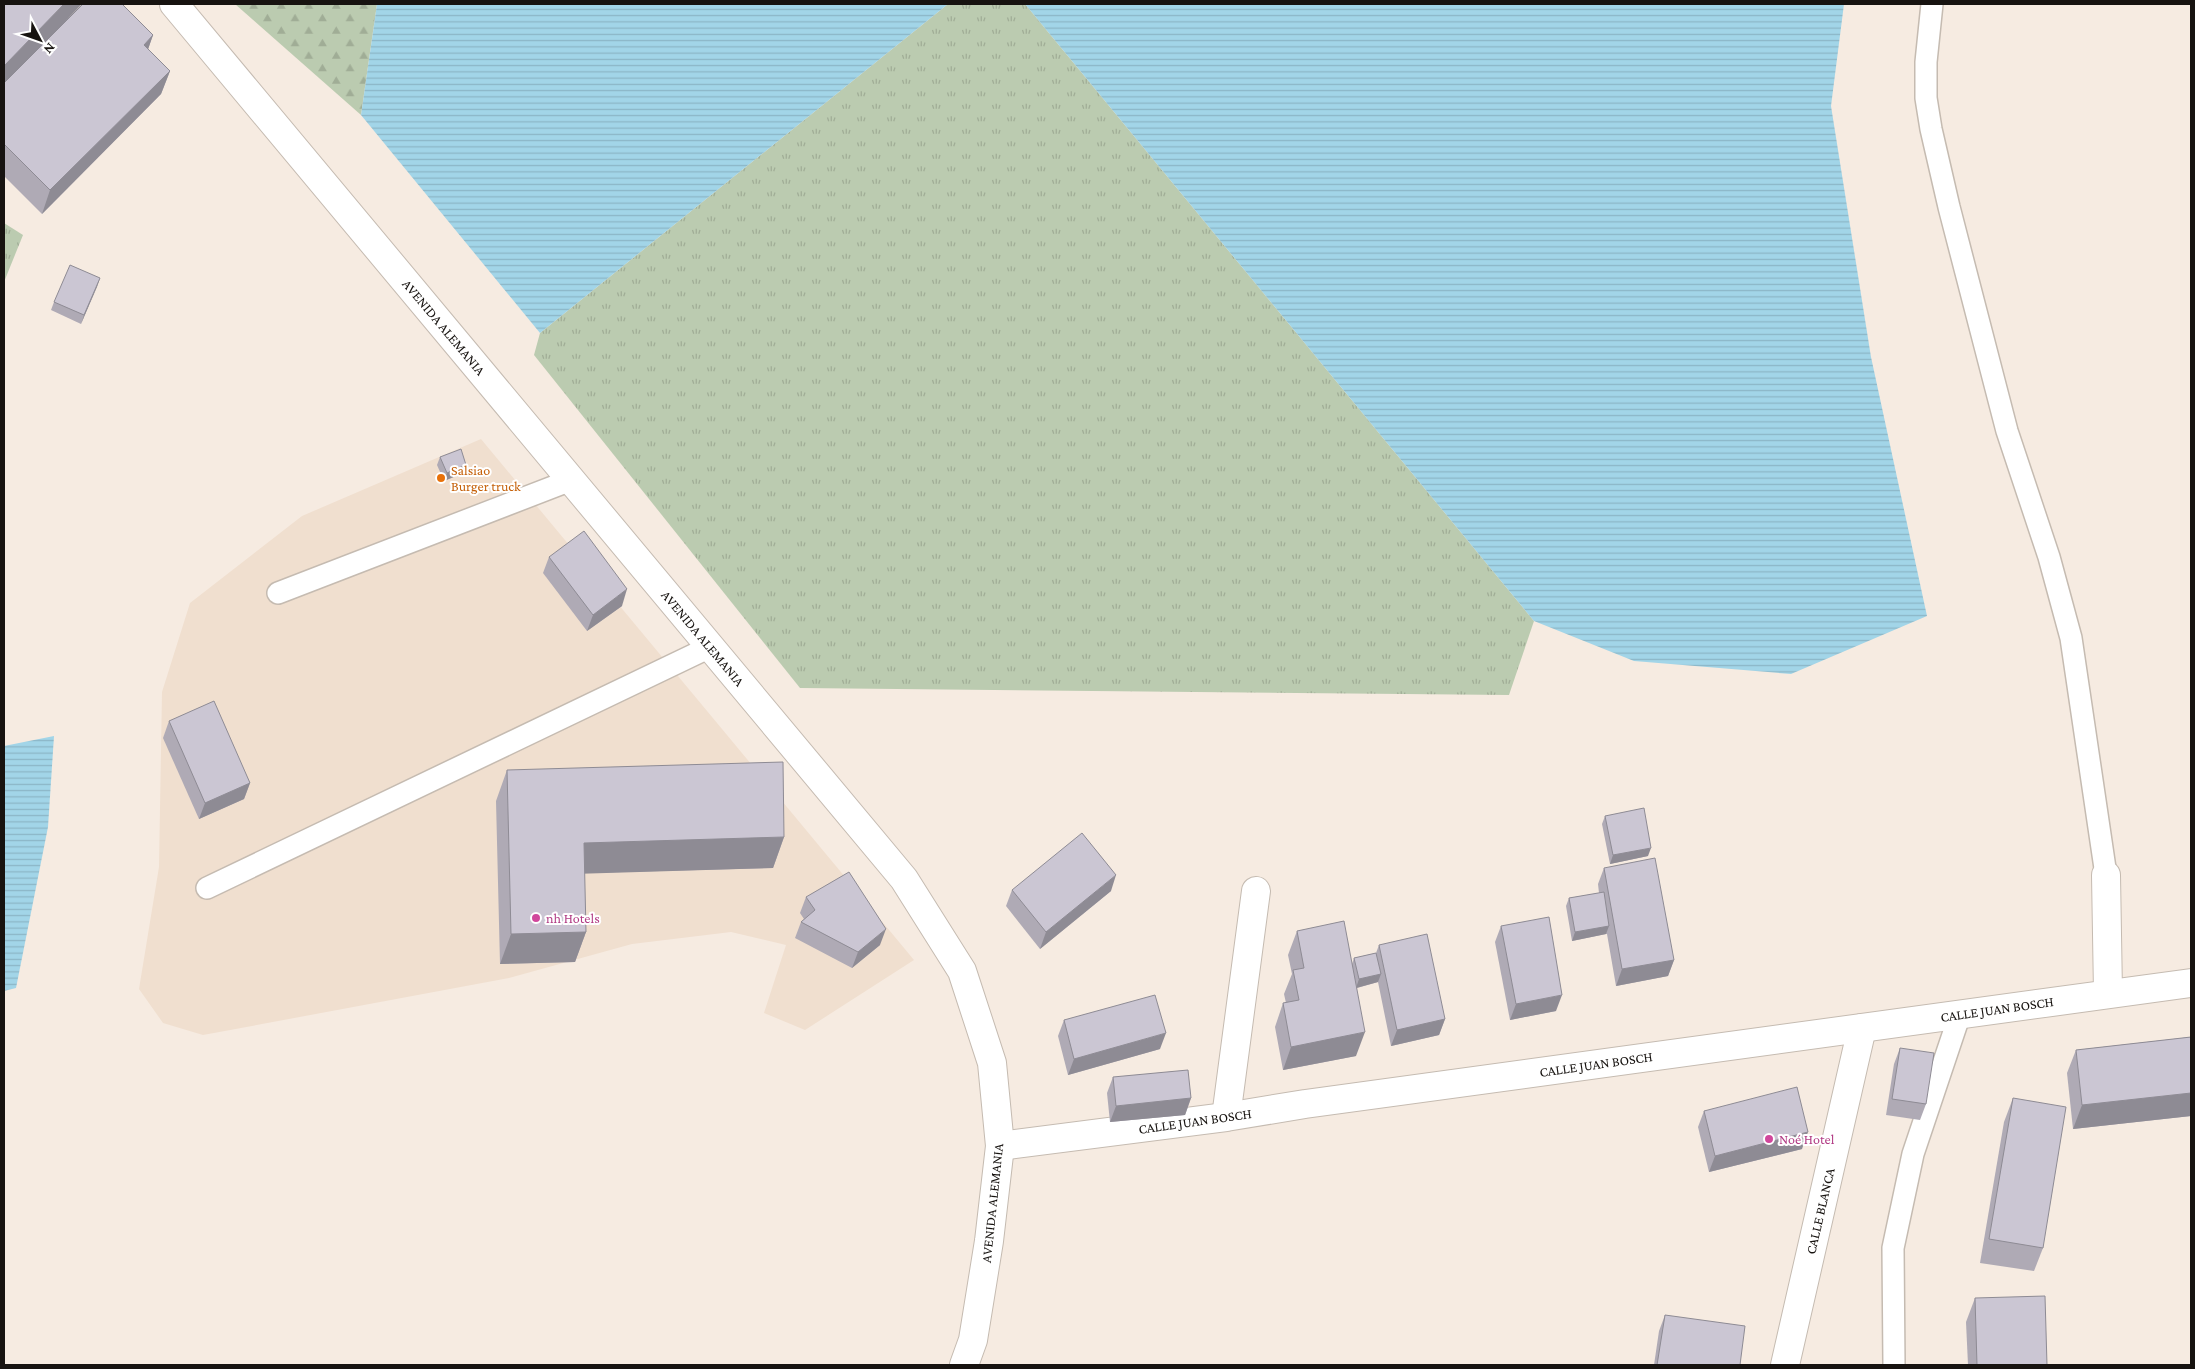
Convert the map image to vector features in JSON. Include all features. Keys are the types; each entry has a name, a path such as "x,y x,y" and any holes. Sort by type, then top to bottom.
{"street":[{"name":"AVENIDA ALEMANIA","path":"174,4 904,879 962,971 992,1063 1000,1146 986,1259 973,1340 964,1365"},
{"path":"2106,875 2108,993"},
{"path":"1226,1117 1256,891"},
{"name":"CALLE JUAN BOSCH","path":"1000,1146 1226,1117 1315,1103 2191,983"},
{"name":"CALLE BLANCA","path":"1785,1365 1862,1028"}],"lane":[{"path":"1932,4 1926,62 1926,98 1931,129 1949,207 2007,431 2049,557 2071,638 2106,875"},
{"path":"278,593 571,480"},
{"path":"207,888 710,647"},
{"path":"1894,1365 1893,1248 1913,1154 1960,1014"}],"shaded area":[{"path":"481,439 914,960 805,1030 764,1013 786,945 731,932 632,944 509,978 203,1035 163,1023 139,989 159,867 162,692 190,603 302,516"}],"green space":[{"path":"235,4 377,4 361,115"},
{"path":"948,4 1025,4 1534,621 1509,695 800,688 534,355 540,333"},
{"path":"4,223 23,235 4,282"}],"water":[{"path":"377,4 948,4 540,333 361,115"},
{"path":"1025,4 1844,4 1831,106 1871,357 1927,616 1791,674 1634,661 1534,621"},
{"path":"54,736 48,827 16,988 4,991 4,746"}],"building":[{"path":"4,4 64,4 4,66"},
{"path":"83,4 122,4 153,35 144,45 170,71 50,190 4,144 4,83"},
{"path":"70,265 100,278 84,315 54,302"},
{"path":"461,449 466,465 447,473 440,457"},
{"path":"584,531 627,589 593,615 549,557"},
{"path":"214,701 250,783 205,803 169,721"},
{"name":"nh Hotels","path":"783,762 784,837 584,843 586,932 511,934 507,770"},
{"path":"1644,808 1651,848 1613,855 1605,816"},
{"path":"1082,833 1116,875 1046,932 1012,890"},
{"path":"1655,858 1674,960 1622,969 1604,868"},
{"path":"849,872 886,929 858,952 801,922 815,910 806,897"},
{"path":"1604,892 1609,926 1575,932 1569,898"},
{"path":"1549,917 1562,995 1516,1004 1501,926"},
{"path":"1344,921 1365,1032 1291,1047 1283,1003 1299,1000 1293,970 1304,968 1297,931"},
{"path":"1427,934 1445,1019 1397,1030 1379,945"},
{"path":"1376,953 1381,974 1359,979 1354,958"},
{"path":"1155,995 1166,1033 1074,1059 1064,1020"},
{"path":"2191,1037 2191,1093 2082,1105 2076,1050"},
{"path":"1900,1048 1934,1053 1926,1104 1892,1099"},
{"path":"1188,1070 1191,1098 1116,1106 1113,1077"},
{"path":"1797,1087 1808,1132 1715,1156 1704,1111"},
{"path":"2013,1098 2066,1107 2043,1248 1989,1239"},
{"path":"2045,1296 2047,1365 1977,1365 1975,1298"},
{"path":"1665,1315 1745,1326 1740,1365 1657,1365"}],"place":[{"name":"Salsiao Burger truck","path":"441,478"},
{"name":"nh Hotels","path":"536,918"},
{"name":"Noé Hotel","path":"1769,1139"}]}
